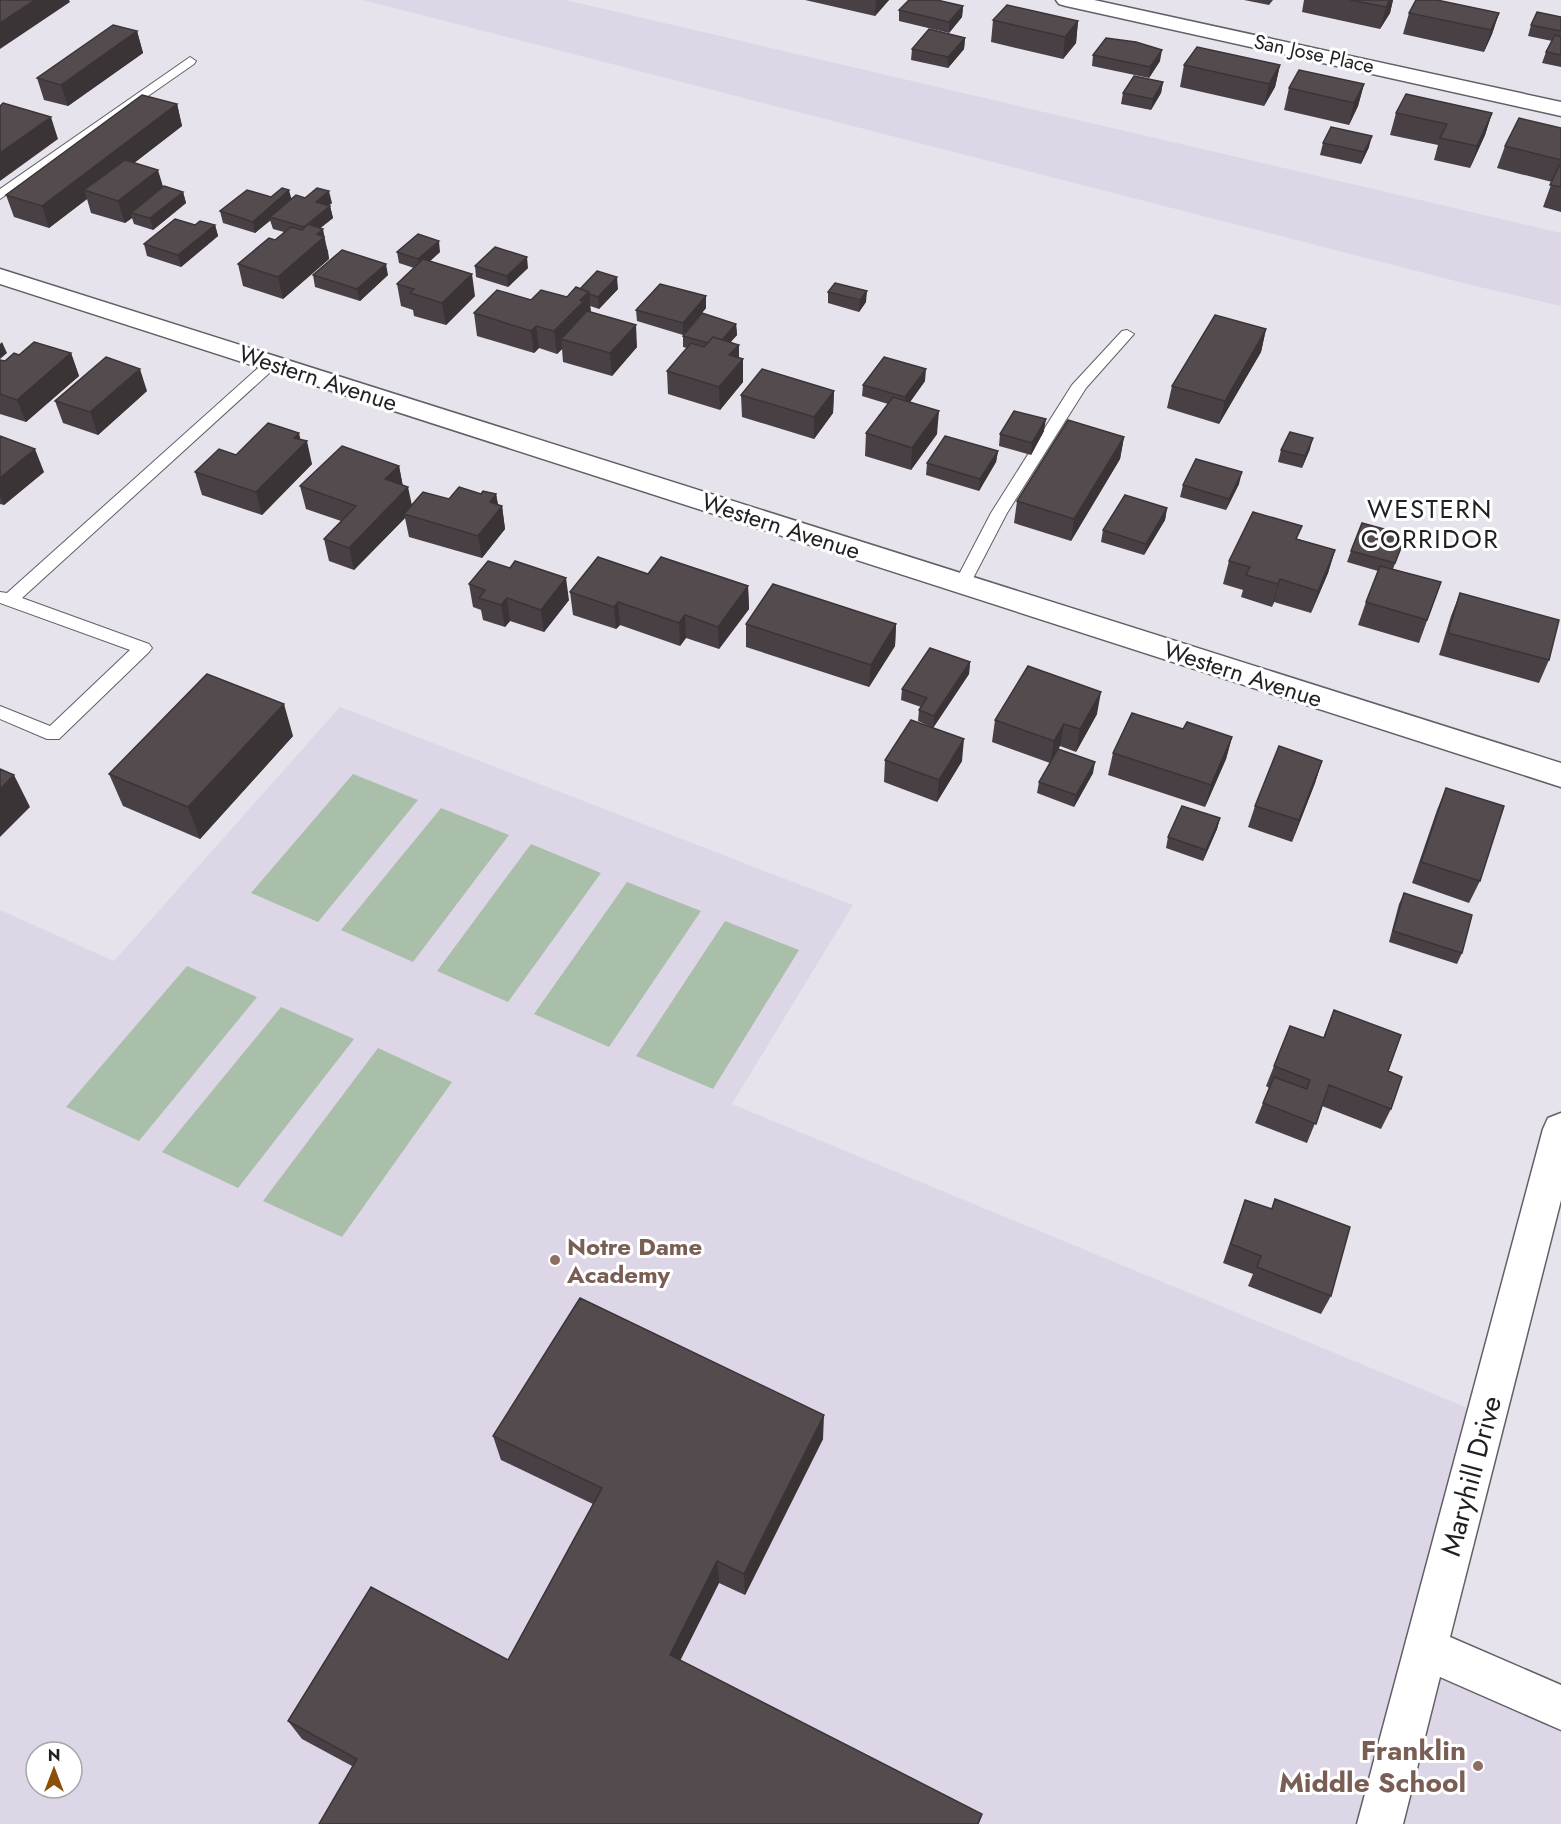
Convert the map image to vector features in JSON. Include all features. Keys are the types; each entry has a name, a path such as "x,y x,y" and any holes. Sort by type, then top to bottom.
{"street":[{"name":"San Jose Place","path":"1066,0 1561,109"},
{"name":"Western Avenue","path":"0,276 1561,775"},
{"name":"Maryhill Drive","path":"1380,1824 1561,1129"},
{"path":"1426,1648 1561,1708"}],"lane":[{"path":"0,195 190,61"},
{"path":"962,584 999,513 1080,385 1127,334"},
{"path":"0,712 53,734 143,648 5,598 272,363"}],"shaded area":[{"path":"363,0 566,0 1561,233 1561,306 1471,285"},
{"name":"Notre Dame Academy","path":"340,707 853,905 732,1104 1487,1416 1426,1648 1561,1708 1561,1824 0,1824 0,910 114,961"}],"green space":[{"path":"353,774 418,800 318,922 251,893"},
{"path":"441,808 509,835 413,962 341,930"},
{"path":"531,844 601,873 508,1002 437,971"},
{"path":"627,882 701,911 609,1047 534,1014"},
{"path":"725,921 799,950 713,1089 636,1056"},
{"path":"187,966 257,997 139,1141 66,1107"},
{"path":"281,1007 354,1039 238,1188 162,1152"},
{"path":"378,1048 452,1082 342,1237 263,1201"}],"building":[{"path":"0,0 35,0 0,23"},
{"path":"909,0 937,0 963,6 949,22 899,10"},
{"path":"1350,0 1390,0 1386,7"},
{"path":"1416,0 1437,0 1499,13 1491,30 1409,13"},
{"path":"1007,5 1078,21 1065,37 993,20"},
{"path":"1537,12 1561,17 1561,31 1531,25"},
{"path":"113,25 137,31 61,85 37,78"},
{"path":"929,29 965,38 948,57 912,49"},
{"path":"1555,35 1561,37 1561,55 1546,52"},
{"path":"1106,38 1136,42 1162,50 1150,67 1093,55"},
{"path":"1197,47 1280,65 1269,84 1184,65"},
{"path":"1299,70 1364,84 1354,103 1289,88"},
{"path":"1134,76 1163,82 1153,99 1123,93"},
{"path":"1406,94 1492,113 1477,146 1440,138 1447,124 1396,113"},
{"path":"142,95 177,104 42,206 6,195"},
{"path":"3,103 51,117 0,153 0,106"},
{"path":"1519,118 1561,128 1561,160 1505,146"},
{"path":"1331,127 1372,136 1364,152 1323,143"},
{"path":"125,160 158,170 118,201 84,190"},
{"path":"1561,162 1561,187 1550,185"},
{"path":"164,186 183,192 150,218 131,213"},
{"path":"282,188 289,190 253,222 220,211 247,190 271,197"},
{"path":"317,188 329,191 316,202 330,206 304,227 270,217 296,195 305,198"},
{"path":"175,219 195,225 200,221 215,225 178,255 144,244"},
{"path":"308,224 323,229 317,234 324,237 278,277 238,264 269,238 275,240 291,227 302,230"},
{"path":"418,234 439,241 418,259 397,252"},
{"path":"495,247 527,257 507,276 475,266"},
{"path":"342,250 386,264 357,289 313,275"},
{"path":"423,259 472,274 442,303 410,293 414,289 397,284"},
{"path":"597,271 617,277 598,297 580,289"},
{"path":"835,283 867,291 860,300 828,292"},
{"path":"660,284 706,296 683,323 636,310"},
{"path":"576,287 589,292 580,300 583,302 554,331 536,326 531,331 474,313 497,290 531,300 541,290 567,297"},
{"path":"587,311 636,325 610,353 561,339"},
{"path":"702,313 736,324 722,340 713,337 708,343 683,336"},
{"path":"1215,315 1266,329 1225,401 1172,386"},
{"path":"713,337 739,345 729,355 743,359 719,387 667,371 691,343 704,347"},
{"path":"34,342 71,353 17,400 0,394 0,360 5,361 14,353 19,355"},
{"path":"106,357 140,369 90,412 55,401"},
{"path":"884,357 926,369 905,397 863,385"},
{"path":"762,369 834,391 814,417 741,395"},
{"path":"893,397 939,411 912,448 866,433"},
{"path":"1014,411 1046,419 1032,443 1000,434"},
{"path":"1068,420 1124,437 1074,519 1017,501"},
{"path":"268,423 299,433 294,438 307,441 256,492 195,472 219,449 236,455"},
{"path":"1290,432 1313,438 1305,456 1281,450"},
{"path":"0,436 35,449 0,478"},
{"path":"945,436 998,451 980,479 927,463"},
{"path":"342,446 399,466 385,479 408,487 349,548 324,539 356,506 300,486"},
{"path":"1196,459 1242,472 1229,499 1183,485"},
{"path":"459,487 481,494 483,491 496,494 490,502 502,506 478,536 404,514 423,492 449,499"},
{"path":"1125,495 1167,508 1146,544 1103,530"},
{"path":"1253,512 1302,526 1296,539 1335,550 1318,591 1280,579 1278,584 1246,575 1250,567 1229,561"},
{"path":"1362,523 1406,535 1395,563 1351,551"},
{"path":"598,557 648,574 661,557 748,586 718,627 685,615 679,623 618,602 614,607 570,592"},
{"path":"488,561 510,568 515,561 566,578 541,610 507,598 501,605 479,598 485,590 469,584"},
{"path":"1380,566 1441,582 1427,620 1366,602"},
{"path":"773,584 896,624 871,665 746,624"},
{"path":"1460,593 1559,620 1549,660 1448,633"},
{"path":"930,648 970,662 934,716 919,710 927,698 902,689"},
{"path":"1028,666 1101,692 1080,729 1064,724 1054,741 995,720"},
{"path":"207,674 284,704 188,807 109,774"},
{"path":"1132,713 1183,729 1187,722 1232,737 1211,785 1113,753"},
{"path":"911,720 964,739 939,780 885,760"},
{"path":"1279,746 1322,761 1299,820 1255,806"},
{"path":"1058,749 1095,762 1076,795 1039,782"},
{"path":"0,769 14,775 0,789"},
{"path":"1446,788 1504,806 1480,881 1421,862"},
{"path":"1182,806 1220,818 1206,850 1168,837"},
{"path":"1404,893 1472,915 1462,953 1393,931"},
{"path":"1334,1010 1401,1035 1388,1071 1402,1077 1391,1109 1329,1085 1316,1124 1263,1103 1274,1077 1307,1089 1310,1080 1274,1066 1290,1026 1324,1038"},
{"path":"1275,1199 1350,1227 1331,1296 1257,1267 1261,1256 1231,1244 1245,1200 1272,1209"},
{"path":"580,1298 824,1415 744,1574 717,1561 670,1655 982,1814 978,1824 319,1824 357,1759 288,1721 371,1587 508,1660 602,1488 493,1436"}],"place":[{"name":"Notre Dame Academy","path":"555,1260"},
{"name":"Franklin Middle School","path":"1478,1766"}],"district":[{"name":"WESTERN CORRIDOR","path":"1430,524"}]}
